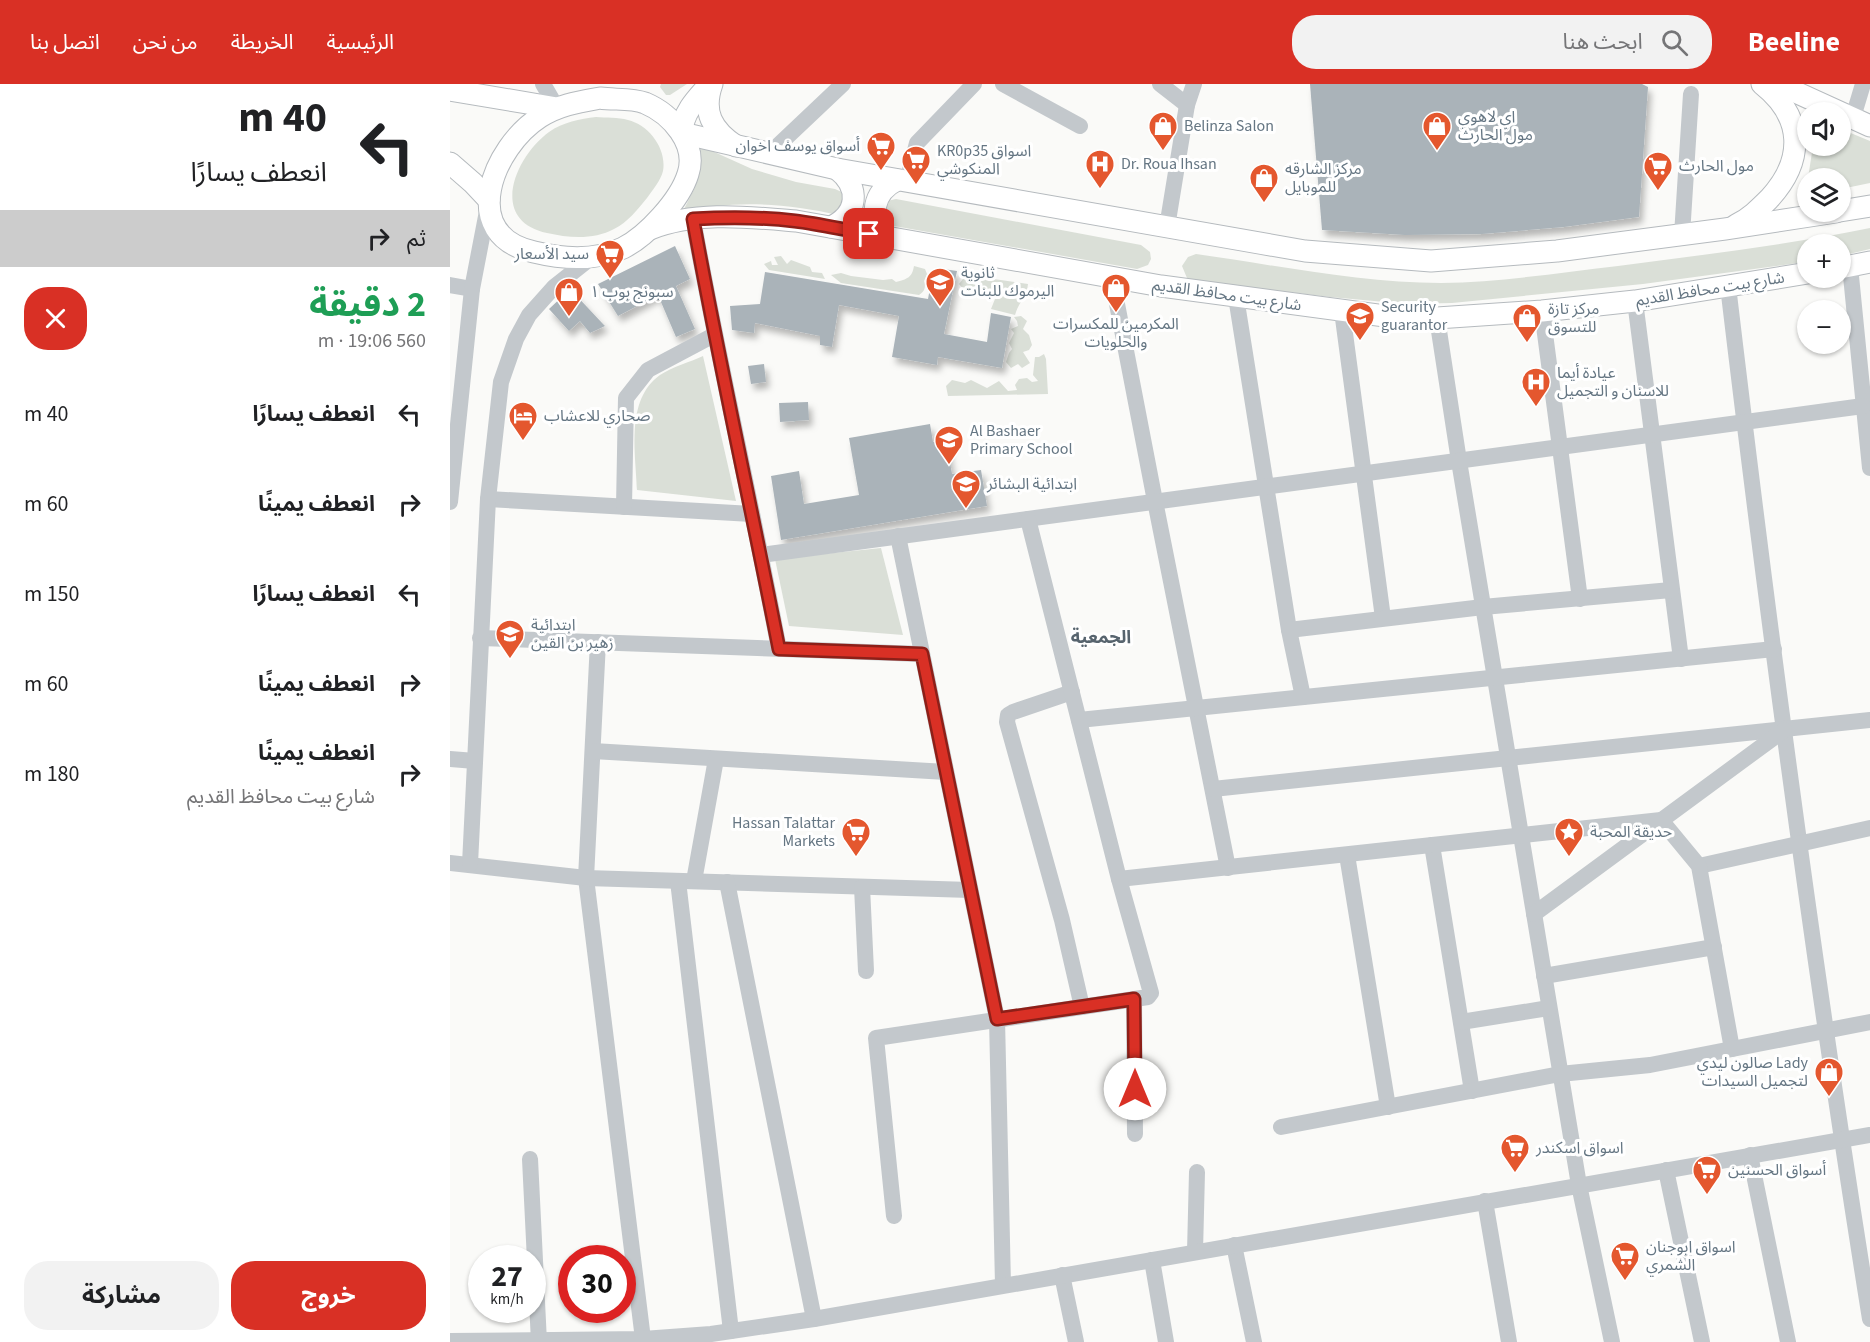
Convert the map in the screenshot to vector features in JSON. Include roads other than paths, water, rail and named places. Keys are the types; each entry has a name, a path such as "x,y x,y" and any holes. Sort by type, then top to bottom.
{"main road":[{"path":"600,98 619,84"},
{"path":"682,133 682,124 687,112 711,84"},
{"path":"711,84 707,102 711,120 725,137 739,147"},
{"path":"1725,229 1750,217 1764,205 1783,182 1793,158 1795,134 1793,121 1777,96 1762,84"},
{"path":"1778,84 1832,108 1865,119"},
{"path":"450,90 557,108"},
{"path":"600,98 644,103 664,113 682,133 690,160 688,174 672,204 650,229 623,248 592,257 559,258 529,251 501,236 490,218 489,200 492,180 502,158 514,140 538,118 557,108 574,102 600,98"},
{"path":"682,133 837,169 1305,251 1431,261 1557,251 1725,229 1855,208"},
{"path":"450,163 489,200"},
{"path":"831,227 847,217 854,200 850,182 837,169"},
{"path":"888,237 876,223 875,206 882,190 902,181"},
{"name":"شارع بيت محافظ القديم","path":"650,229 670,221 693,219 751,218 796,221 1112,278 1385,316 1437,318 1542,311 1635,301 1797,275"}],"street":[{"path":"543,84 557,108"},
{"path":"769,154 843,84"},
{"path":"902,181 917,143 974,84"},
{"path":"1003,84 1080,126"},
{"path":"1160,84 1187,105"},
{"path":"1167,227 1187,105 1194,84"},
{"path":"1863,84 1865,119"},
{"path":"1682,235 1691,94"},
{"path":"450,502 453,436 472,289 489,200"},
{"path":"693,219 714,334 779,649"},
{"path":"470,864 488,499 501,382 516,339 529,315 540,301 592,257"},
{"path":"1854,265 1863,406 1870,468"},
{"path":"1112,278 1228,868"},
{"path":"450,285 472,289"},
{"path":"1728,286 1784,729 1826,1031 1870,1319"},
{"path":"1236,297 1265,487 1289,630 1303,697"},
{"path":"1635,301 1681,659"},
{"path":"1342,311 1383,618"},
{"path":"1542,311 1558,447 1580,599"},
{"path":"1437,318 1560,1074 1579,1185 1612,1342"},
{"path":"624,507 626,398 648,370 714,334"},
{"path":"761,555 1863,406"},
{"path":"488,499 752,514"},
{"path":"894,1216 876,1038 1148,997 1151,993 1119,879 1028,519"},
{"path":"898,536 997,1019 1003,1286"},
{"path":"1289,630 1483,607 1671,591"},
{"path":"480,638 922,654"},
{"path":"598,642 586,878 633,1340"},
{"path":"1079,720 1774,649"},
{"path":"1072,692 1012,712 1008,715 1007,722 1062,920 1082,1007"},
{"path":"1212,789 1870,720"},
{"path":"1534,914 1784,729"},
{"path":"593,751 946,772"},
{"path":"450,759 475,761"},
{"path":"716,759 686,881 731,1331"},
{"path":"1119,879 1661,820"},
{"path":"1661,820 1699,866 1732,1049"},
{"path":"1699,866 1870,828"},
{"path":"1432,845 1472,1091"},
{"path":"1347,855 1388,1107"},
{"path":"450,863 586,878 970,890"},
{"path":"727,882 814,1318"},
{"path":"862,887 866,971"},
{"path":"1544,976 1714,947"},
{"path":"1134,999 1135,1134"},
{"path":"1461,1022 1549,1008"},
{"path":"1281,1127 1560,1074 1650,1065 1870,1022"},
{"path":"450,1341 711,1338 731,1331 1870,1135"},
{"path":"1750,1155 1788,1342"},
{"path":"530,1158 539,1341"},
{"path":"1666,1170 1701,1342"},
{"path":"1195,1252 1197,1172"},
{"path":"1485,1201 1509,1342"},
{"path":"1234,1245 1254,1342"},
{"path":"1152,1260 1166,1342"},
{"path":"1062,1275 1076,1342"}],"place":[{"name":"Belinza Salon","path":"1163,152"},
{"name":"اي لاهوي مول الحارث","path":"1437,152"},
{"name":"أسواق يوسف اخوان","path":"881,172"},
{"name":"KR0p35 اسواق المنكوشي","path":"916,186"},
{"name":"Dr. Roua Ihsan","path":"1100,190"},
{"name":"مول الحارث","path":"1658,192"},
{"name":"مركز الشارقه للموبايل","path":"1264,204"},
{"name":"سيد الأسعار","path":"610,280"},
{"name":"ثانوية اليرموك للبنات","path":"940,308"},
{"name":"المكرمين للمكسرات والحلويات","path":"1116,314"},
{"name":"سبونج بوب ١","path":"569,318"},
{"name":"Security guarantor","path":"1360,342"},
{"name":"مركز تازة للتسوق","path":"1527,344"},
{"name":"عيادة أيما للاسنان و التجميل","path":"1536,408"},
{"name":"صحاري للاعشاب","path":"523,442"},
{"name":"Al Bashaer Primary School","path":"949,466"},
{"name":"ابتدائية البشائر","path":"966,510"},
{"name":"ابتدائية زهير بن القين","path":"510,660"},
{"name":"Hassan Talattar Markets","path":"856,858"},
{"name":"حديقة المحبة","path":"1569,858"},
{"name":"صالون ليدي Lady لتجميل السيدات","path":"1829,1098"},
{"name":"اسواق اسكندر","path":"1515,1174"},
{"name":"أسواق الحسنين","path":"1707,1196"},
{"name":"اسواق ابوجنان الشمري","path":"1625,1282"}],"district":[{"name":"الجمعية","path":"1101,637"}]}
